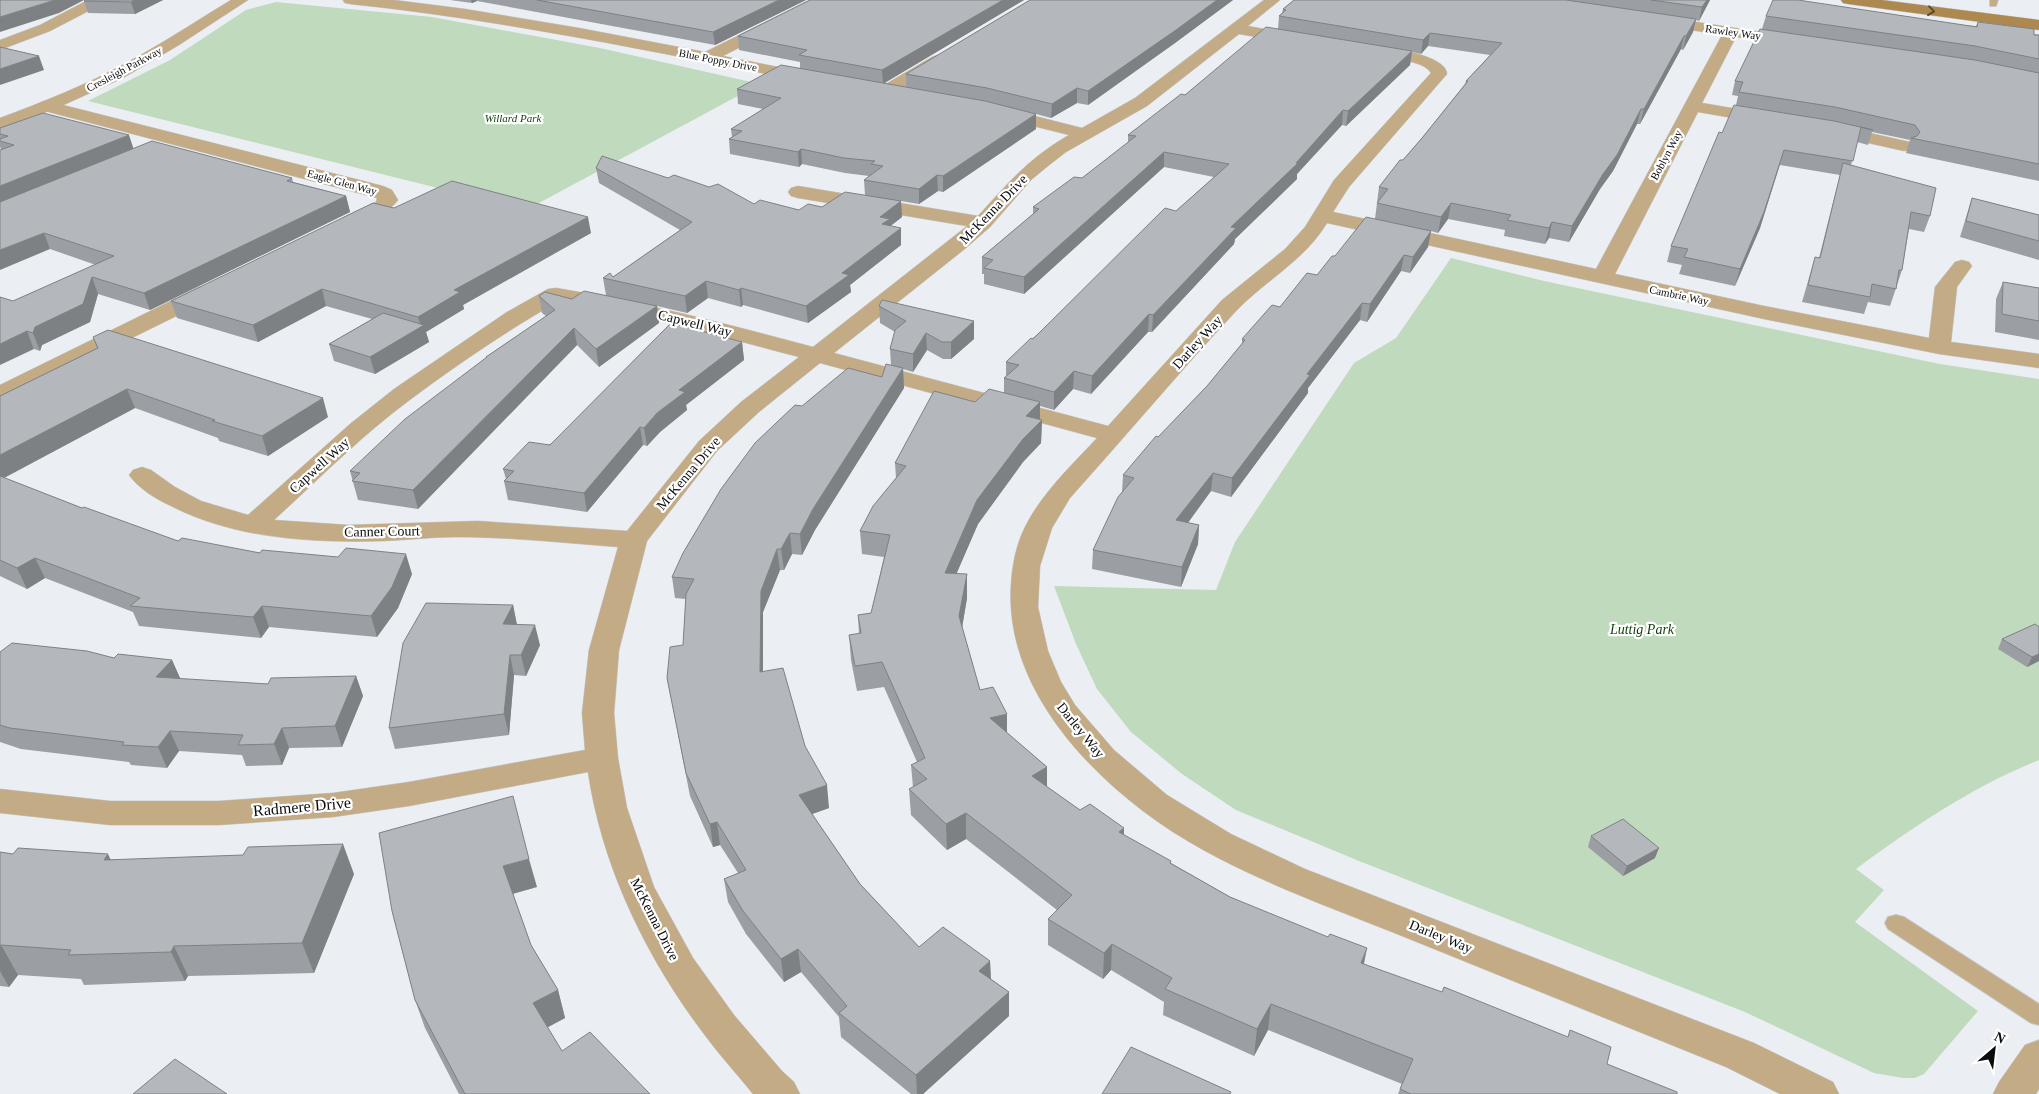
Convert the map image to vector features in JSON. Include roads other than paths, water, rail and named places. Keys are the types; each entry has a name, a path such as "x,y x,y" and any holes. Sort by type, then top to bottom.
{"main road":[{"path":"1848,0 2039,25"},
{"path":"1977,2 1994,2 2039,10"}],"street":[{"path":"0,45 45,28 99,0"},
{"name":"Cresleigh Parkway","path":"0,124 47,106 134,66 241,0"},
{"name":"Blue Poppy Drive","path":"350,0 516,21 820,80"},
{"name":"McKenna Drive","path":"780,1094 768,1083 720,1026 680,969 636,887 610,808 602,758 598,713 604,650 634,540 708,446 750,407 983,223 1024,176 1060,148 1141,102 1273,0"},
{"path":"706,58 814,1"},
{"name":"Rawley Way","path":"1643,19 1807,43"},
{"path":"1236,29 1320,43"},
{"name":"Boblyn Way","path":"1602,278 1730,32"},
{"name":"Darley Way","path":"1348,48 1424,61 1436,66 1439,74 1341,184 1314,230 1292,253 1230,305 1060,494 1038,528 1026,566 1024,607 1033,651 1046,682 1064,712 1103,758 1155,803 1219,843 1293,878 1740,1055 1819,1094"},
{"path":"885,92 955,50"},
{"path":"869,89 913,96"},
{"name":"Eagle Glen Way","path":"47,106 376,190 385,194 388,200 383,206 333,230"},
{"path":"1692,106 1780,121"},
{"path":"987,109 1084,134"},
{"path":"1820,127 1904,146"},
{"path":"152,151 178,140"},
{"path":"798,192 983,223"},
{"name":"Cambrie Way","path":"1322,216 1475,248 1602,278 1939,346 2039,361"},
{"path":"1939,346 1946,287 1962,266"},
{"path":"0,394 228,282"},
{"name":"Capwell Way","path":"254,524 358,429 402,394 514,317 556,294 612,303 686,320 1113,435"},
{"name":"Canner Court","path":"142,475 178,499 209,512 254,524 312,532 372,533 453,529 512,530 634,540"},
{"name":"Radmere Drive","path":"0,801 110,813 219,813 333,805 409,794 602,758"},
{"path":"2013,1094 2039,1057"}],"lane":[{"path":"1896,923 2039,1016"}],"park label":[{"name":"Willard Park","path":"513,118"},
{"name":"Luttig Park","path":"1642,629"}]}
